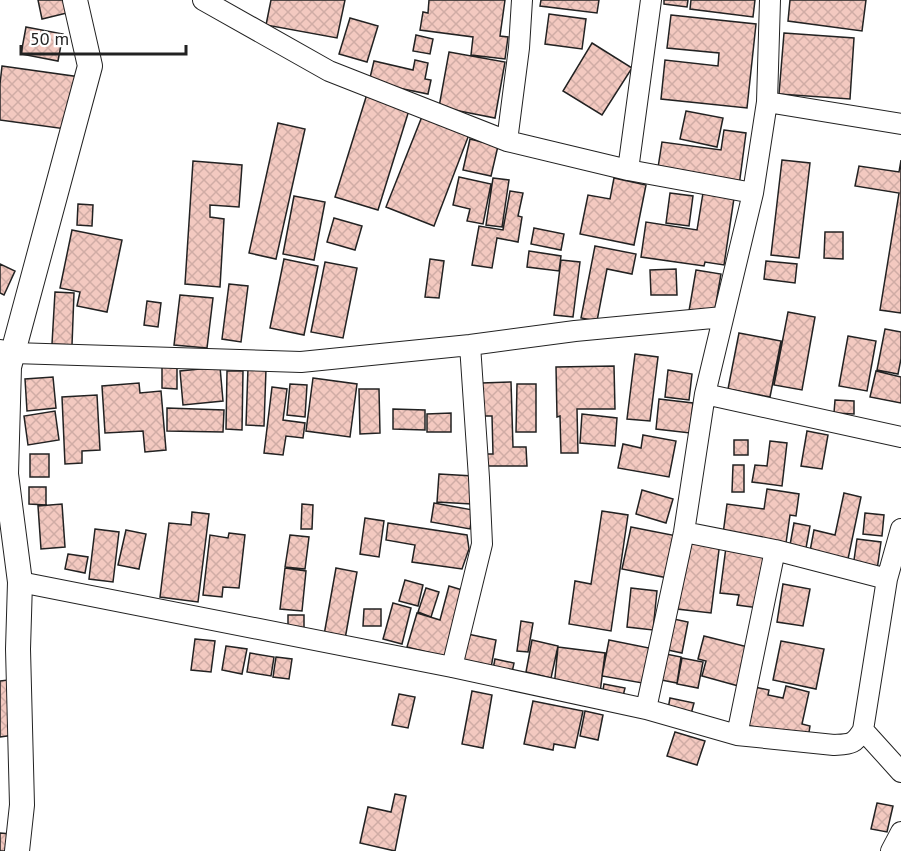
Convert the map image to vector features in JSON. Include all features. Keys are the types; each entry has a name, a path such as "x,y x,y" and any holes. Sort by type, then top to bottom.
{"street":[{"path":"17,851 22,805 18,649 20,582 3,474 9,367 6,351 90,66 75,0"},
{"path":"203,0 329,71 507,141 628,170 753,193"},
{"path":"507,141 519,48 522,0"},
{"path":"628,170 651,0"},
{"path":"646,709 684,532 705,394 753,193 767,102 770,0"},
{"path":"767,102 901,124"},
{"path":"6,351 300,362 723,317"},
{"path":"452,667 482,544 470,345"},
{"path":"705,394 901,436"},
{"path":"20,582 452,667 646,709 737,735 834,745 857,741 862,730 887,579 901,528"},
{"path":"684,532 775,550 887,579"},
{"path":"737,735 775,550"},
{"path":"862,730 901,772"},
{"path":"891,851 901,832"}],"building":[{"path":"38,0 68,0 71,12 42,19"},
{"path":"271,0 345,0 337,38 266,25"},
{"path":"429,0 505,0 500,36 508,37 505,59 471,55 473,37 420,30 423,12 428,13"},
{"path":"541,0 599,0 597,13 540,6"},
{"path":"664,0 688,0 687,7 664,4"},
{"path":"691,0 755,0 753,17 690,9"},
{"path":"790,0 866,0 862,31 788,21"},
{"path":"549,14 586,19 582,49 545,44"},
{"path":"671,15 756,24 747,108 661,99 665,60 718,66 719,53 667,48"},
{"path":"350,18 378,26 367,62 339,54"},
{"path":"26,27 63,34 58,61 21,54"},
{"path":"784,33 854,38 850,99 779,94"},
{"path":"416,35 433,39 430,54 413,51"},
{"path":"592,43 632,68 602,115 563,91"},
{"path":"449,52 505,62 495,118 439,107"},
{"path":"415,60 428,63 425,79 431,80 428,94 369,82 374,61 413,70"},
{"path":"2,66 80,77 73,130 0,120"},
{"path":"367,94 410,107 378,210 335,197"},
{"path":"686,111 723,118 717,147 680,139"},
{"path":"423,114 470,132 434,226 386,207"},
{"path":"278,123 305,129 276,259 249,253"},
{"path":"724,130 746,133 739,186 657,174 662,142 721,150"},
{"path":"470,139 498,146 491,176 463,170"},
{"path":"782,160 810,163 799,258 771,255"},
{"path":"901,160 901,313 880,310 899,193 855,186 859,166 899,172"},
{"path":"193,161 242,165 239,207 210,205 210,217 224,219 220,287 185,284"},
{"path":"459,177 491,184 483,224 467,221 470,209 453,205"},
{"path":"493,178 509,180 502,227 486,225"},
{"path":"614,178 646,185 634,245 580,234 588,195 610,199"},
{"path":"510,191 523,193 518,216 522,217 518,242 497,238 492,268 472,265 479,226 503,230"},
{"path":"670,193 693,196 689,226 666,223"},
{"path":"703,193 734,198 724,265 705,262 704,266 641,257 646,222 697,230"},
{"path":"294,196 325,202 314,260 283,254"},
{"path":"78,204 93,205 92,226 77,225"},
{"path":"334,218 362,226 355,250 327,242"},
{"path":"534,228 564,234 561,250 531,244"},
{"path":"72,230 122,240 107,312 77,306 80,292 60,288"},
{"path":"825,232 843,232 843,259 824,258"},
{"path":"595,246 636,254 632,274 607,269 597,321 581,318"},
{"path":"529,251 561,256 559,271 527,267"},
{"path":"284,259 318,266 304,335 270,328"},
{"path":"430,259 444,261 439,298 425,297"},
{"path":"561,260 580,262 573,317 554,315"},
{"path":"766,261 797,264 795,283 764,279"},
{"path":"325,262 357,268 343,338 311,332"},
{"path":"0,264 15,271 4,295 0,293"},
{"path":"676,269 677,295 651,295 650,270"},
{"path":"696,270 721,274 714,315 689,311"},
{"path":"229,284 248,286 241,342 222,339"},
{"path":"55,292 74,293 72,345 52,344"},
{"path":"180,295 213,298 207,348 174,345"},
{"path":"147,301 161,303 158,327 144,325"},
{"path":"788,312 815,317 802,390 774,385"},
{"path":"885,329 901,332 901,359 898,374 877,370"},
{"path":"739,333 781,341 770,397 728,389"},
{"path":"848,336 876,341 867,391 839,386"},
{"path":"635,354 658,357 650,421 627,419"},
{"path":"162,364 177,365 177,389 162,388"},
{"path":"614,366 615,409 577,409 578,453 561,453 560,416 557,417 556,367"},
{"path":"220,367 223,401 183,405 180,371"},
{"path":"248,368 266,369 264,426 246,425"},
{"path":"668,370 692,374 689,400 665,397"},
{"path":"227,371 243,371 242,430 226,429"},
{"path":"876,371 901,377 901,403 870,397"},
{"path":"53,377 56,408 27,411 25,379"},
{"path":"313,378 357,384 350,437 306,431"},
{"path":"511,382 513,447 526,447 527,466 484,466 483,454 493,454 492,416 483,416 482,383"},
{"path":"139,383 140,393 161,391 166,450 145,452 143,431 105,433 102,386"},
{"path":"290,384 307,385 305,417 287,415"},
{"path":"517,384 536,384 536,432 516,432"},
{"path":"272,387 287,389 283,420 305,423 303,438 286,436 283,455 264,453"},
{"path":"359,389 379,389 380,433 360,434"},
{"path":"97,395 100,450 82,451 82,463 65,464 62,397"},
{"path":"659,399 693,403 690,433 656,429"},
{"path":"835,400 854,401 854,414 834,413"},
{"path":"167,408 224,410 223,432 167,431"},
{"path":"393,409 425,410 425,430 393,429"},
{"path":"55,411 59,440 28,445 24,416"},
{"path":"451,413 451,432 427,432 427,414"},
{"path":"582,414 617,418 615,446 580,443"},
{"path":"807,431 828,435 822,469 801,466"},
{"path":"643,435 676,441 669,477 618,468 623,444 641,448"},
{"path":"734,440 748,440 748,455 734,455"},
{"path":"770,441 787,443 782,486 752,482 755,465 767,466"},
{"path":"30,454 49,454 49,477 30,477"},
{"path":"733,465 744,465 744,492 732,492"},
{"path":"439,474 473,476 471,504 437,502"},
{"path":"29,487 46,487 46,505 29,504"},
{"path":"767,489 799,494 796,516 790,515 786,543 723,534 727,504 764,509"},
{"path":"642,490 673,499 666,523 636,514"},
{"path":"844,493 861,497 848,559 810,551 814,530 835,535"},
{"path":"434,503 473,510 470,529 431,522"},
{"path":"62,504 65,547 41,549 38,506"},
{"path":"302,504 313,505 312,529 301,529"},
{"path":"602,511 628,515 611,631 569,624 575,581 591,584"},
{"path":"192,512 209,514 198,602 160,597 169,523 191,525"},
{"path":"865,513 884,515 882,536 863,534"},
{"path":"365,518 384,521 379,557 360,554"},
{"path":"388,523 467,535 469,549 462,569 412,562 415,545 386,540"},
{"path":"794,523 810,526 806,548 790,545"},
{"path":"631,527 677,536 668,578 622,569"},
{"path":"95,529 119,532 113,582 89,579"},
{"path":"126,530 146,534 139,569 118,565"},
{"path":"229,533 245,535 239,588 223,587 222,597 203,595 210,535 228,538"},
{"path":"290,535 309,537 305,569 285,567"},
{"path":"685,537 720,542 711,613 677,609"},
{"path":"857,539 881,542 877,570 853,567"},
{"path":"726,547 767,553 759,608 737,605 739,595 720,593"},
{"path":"68,554 88,557 85,573 65,569"},
{"path":"285,568 306,571 302,611 280,609"},
{"path":"336,568 357,572 345,639 324,635"},
{"path":"405,580 423,585 418,606 399,601"},
{"path":"783,584 810,589 803,626 777,622"},
{"path":"449,586 469,592 450,658 407,647 417,613 440,620"},
{"path":"426,588 439,592 431,617 418,612"},
{"path":"631,588 657,591 653,630 627,627"},
{"path":"393,603 411,608 402,644 383,639"},
{"path":"364,609 381,609 381,626 363,626"},
{"path":"288,615 304,615 304,633 288,633"},
{"path":"669,618 688,622 682,653 663,649"},
{"path":"521,621 533,623 528,652 517,651"},
{"path":"463,633 496,640 491,668 458,662"},
{"path":"704,636 752,648 742,687 702,676 706,661 698,659"},
{"path":"195,639 215,641 211,672 191,670"},
{"path":"532,640 558,646 551,678 526,672"},
{"path":"609,640 654,649 648,684 602,676"},
{"path":"781,641 824,649 816,689 773,680"},
{"path":"226,646 247,649 242,674 222,670"},
{"path":"558,647 605,653 600,693 554,687"},
{"path":"250,653 274,657 271,676 247,672"},
{"path":"661,653 681,657 677,683 656,679"},
{"path":"276,657 292,659 289,679 273,677"},
{"path":"682,658 703,662 698,688 677,684"},
{"path":"495,659 514,663 511,677 492,674"},
{"path":"8,680 14,735 0,737 0,681"},
{"path":"604,684 625,688 622,700 602,696"},
{"path":"786,686 809,692 802,724 810,726 808,738 746,725 754,687 769,690 768,695 783,698"},
{"path":"472,691 492,695 483,748 462,744"},
{"path":"399,694 415,697 408,728 392,725"},
{"path":"670,698 694,703 691,714 668,709"},
{"path":"533,701 583,711 575,748 554,744 553,750 524,744"},
{"path":"585,711 603,715 598,740 580,736"},
{"path":"675,732 705,741 697,765 667,756"},
{"path":"395,794 406,796 395,851 360,843 368,807 391,812"},
{"path":"877,803 893,806 887,832 871,829"},
{"path":"0,833 11,834 9,851 0,851"}]}
